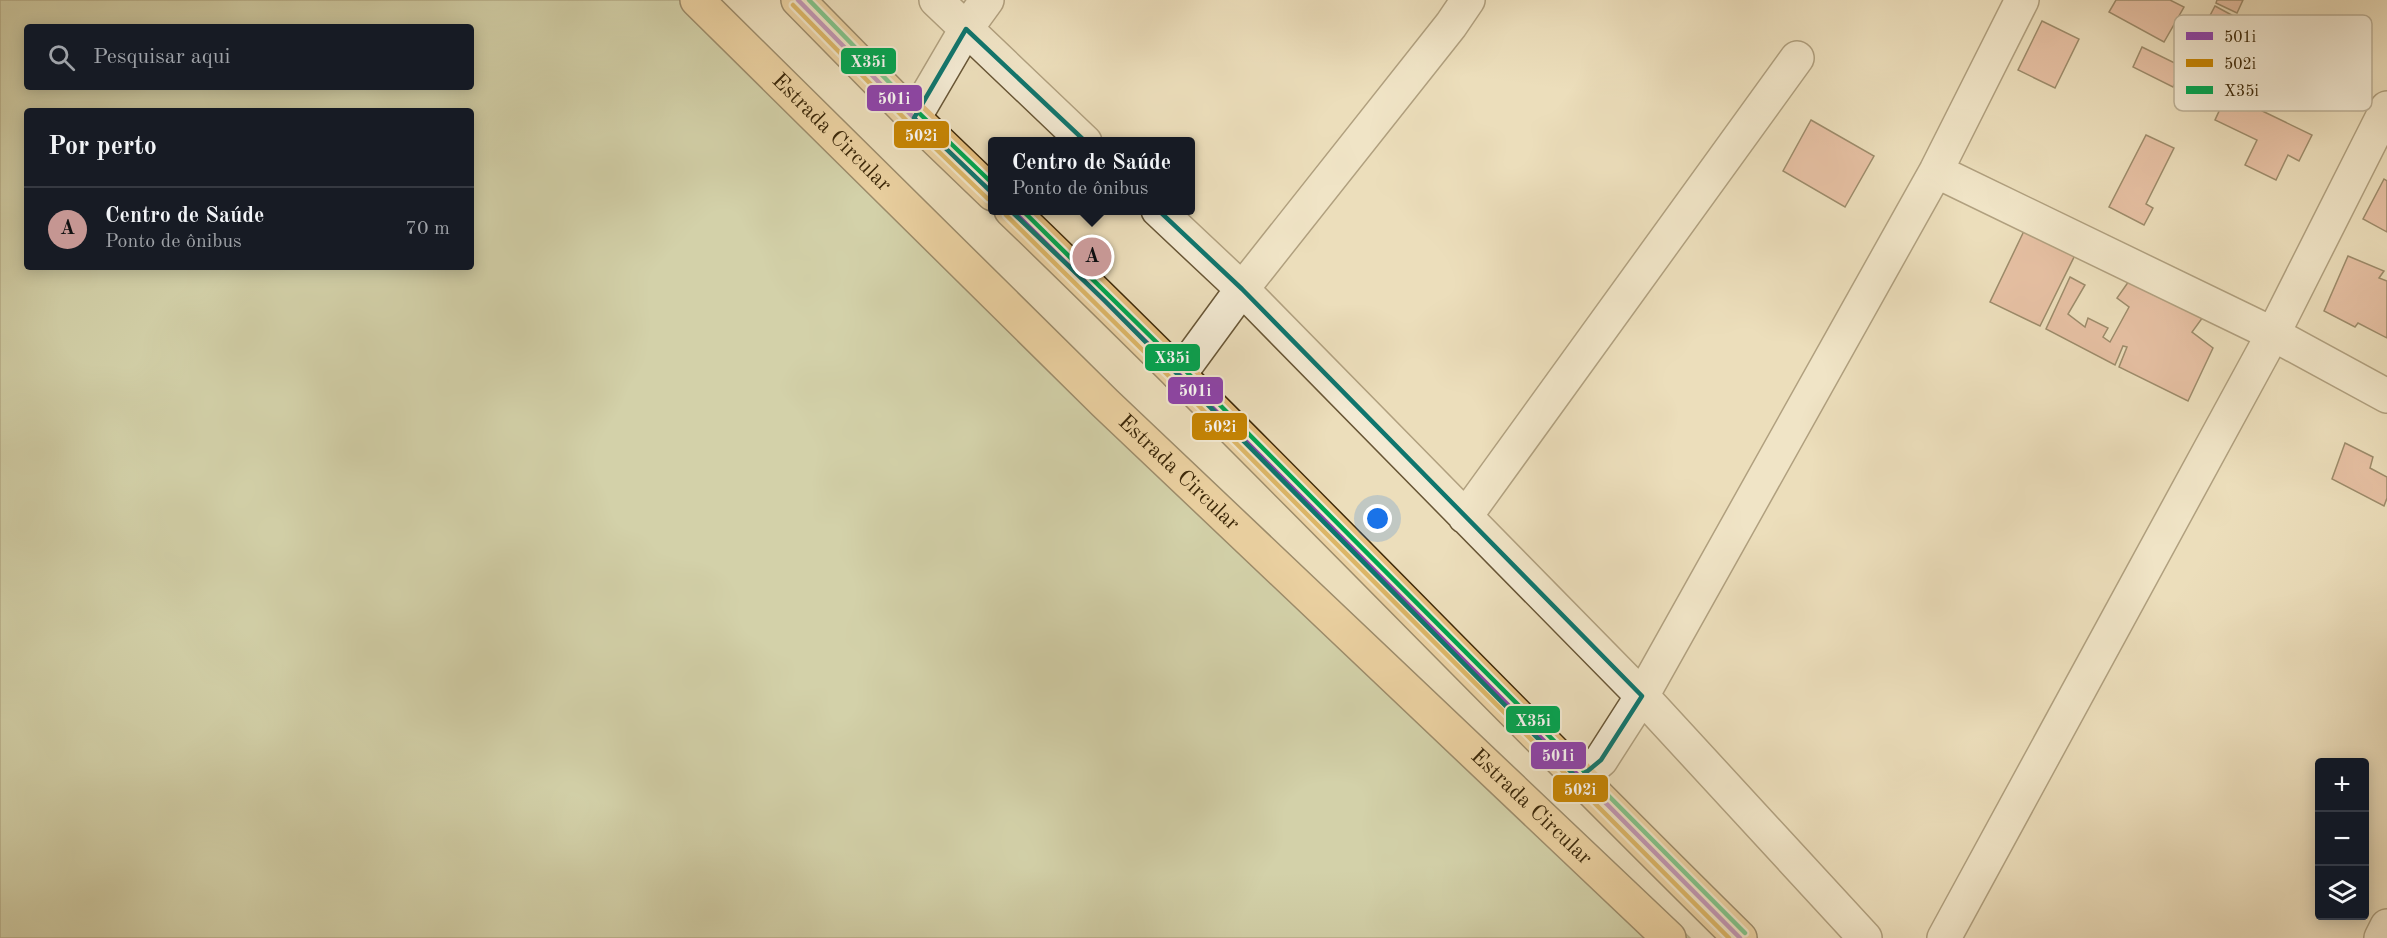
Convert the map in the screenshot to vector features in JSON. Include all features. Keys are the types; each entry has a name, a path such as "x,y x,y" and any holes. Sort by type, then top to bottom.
{"main road":[{"name":"Estrada Circular","path":"697,0 1105,404 1669,938"},
{"path":"798,0 988,189"},
{"path":"1016,215 1179,375 1578,779 1740,938"}],"street":[{"path":"936,0 1081,137"},
{"path":"914,118 966,29 987,0"},
{"path":"1179,375 1242,289 1451,25 1468,0"},
{"path":"1578,779 1601,760 1642,696 1936,171 2022,0"},
{"path":"1465,517 1797,58"},
{"path":"1944,938 2273,334 2387,108"},
{"path":"1936,171 2273,334 2387,396"},
{"path":"1163,215 1242,289 1642,696 1865,938"},
{"path":"2381,938 2387,926"}],"highlighted area":[{"path":"966,29 1242,289 1642,696 1601,760 1578,779 1104,300 914,118"}],"green space":[{"path":"0,0 700,0 1690,938 0,938"}],"building":[{"path":"2116,0 2170,0 2184,7 2179,15 2174,15 2174,24 2164,42 2109,12"},
{"path":"2217,0 2243,0 2237,13 2216,3"},
{"path":"2215,6 2232,15 2210,15"},
{"path":"2042,21 2079,39 2055,88 2018,70"},
{"path":"2142,47 2174,63 2174,85 2173,87 2133,67"},
{"path":"2219,111 2262,111 2312,135 2299,161 2288,155 2276,180 2245,165 2257,140 2215,120"},
{"path":"1811,120 1874,156 1845,207 1783,171"},
{"path":"2146,135 2174,148 2146,204 2153,208 2144,225 2109,207"},
{"path":"2384,179 2387,181 2387,232 2363,219"},
{"path":"2024,231 2075,255 2040,326 1990,302"},
{"path":"2348,256 2384,271 2379,278 2387,281 2387,338 2358,323 2355,327 2324,311"},
{"path":"2070,277 2085,285 2068,314 2085,327 2088,318 2108,328 2103,337 2110,342 2129,307 2117,298 2129,281 2203,317 2192,332 2213,348 2188,401 2119,367 2127,347 2123,346 2115,365 2046,329"},
{"path":"2345,443 2373,457 2370,468 2387,477 2387,498 2384,506 2332,479"}],"transit line":[{"name":"501i","path":"798,0 988,189"},
{"name":"X35i","path":"809,0 919,113 988,179"},
{"name":"502i","path":"793,5 909,123 988,199"},
{"name":"502i","path":"1006,215 1729,938"},
{"name":"501i","path":"1017,215 1195,390 1740,938"},
{"name":"X35i","path":"1027,215 1200,385 1745,933"}],"place":[{"name":"Centro de Saúde","path":"1092,257"}]}
